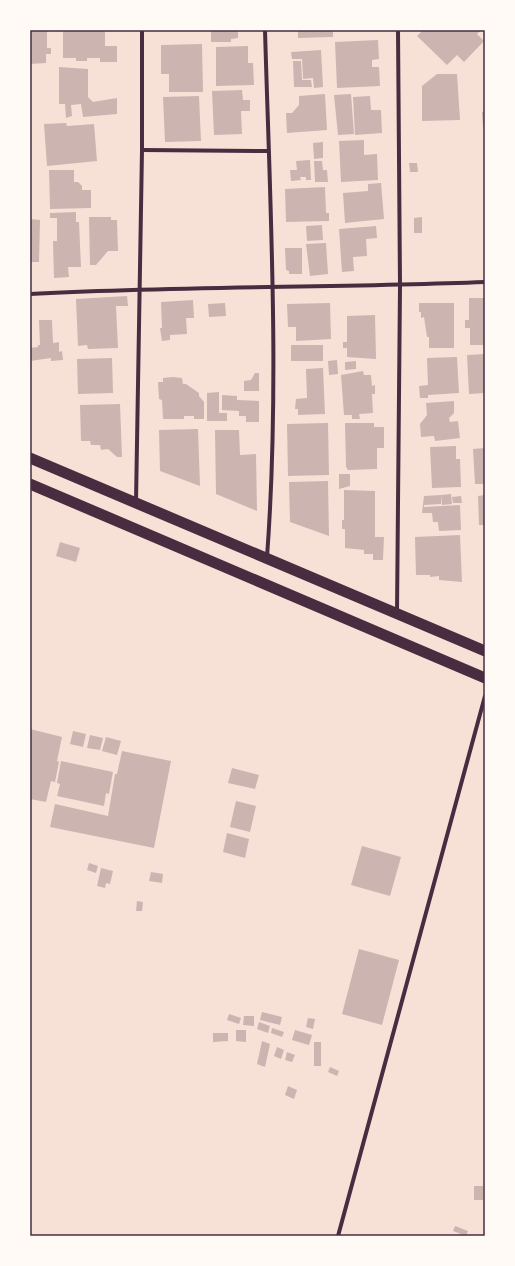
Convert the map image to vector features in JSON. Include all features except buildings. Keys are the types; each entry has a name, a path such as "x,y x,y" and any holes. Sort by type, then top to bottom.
{"highway":[{"path":"30,458 485,651"},
{"path":"30,484 485,678"}],"street":[{"path":"136,504 142,150 142,30"},
{"path":"265,30 268,151 274,286 271,480 266,559"},
{"path":"397,614 400,286 398,30"},
{"path":"142,150 268,151"},
{"path":"30,294 140,288 400,286 485,282"},
{"path":"338,1236 485,696"}]}
